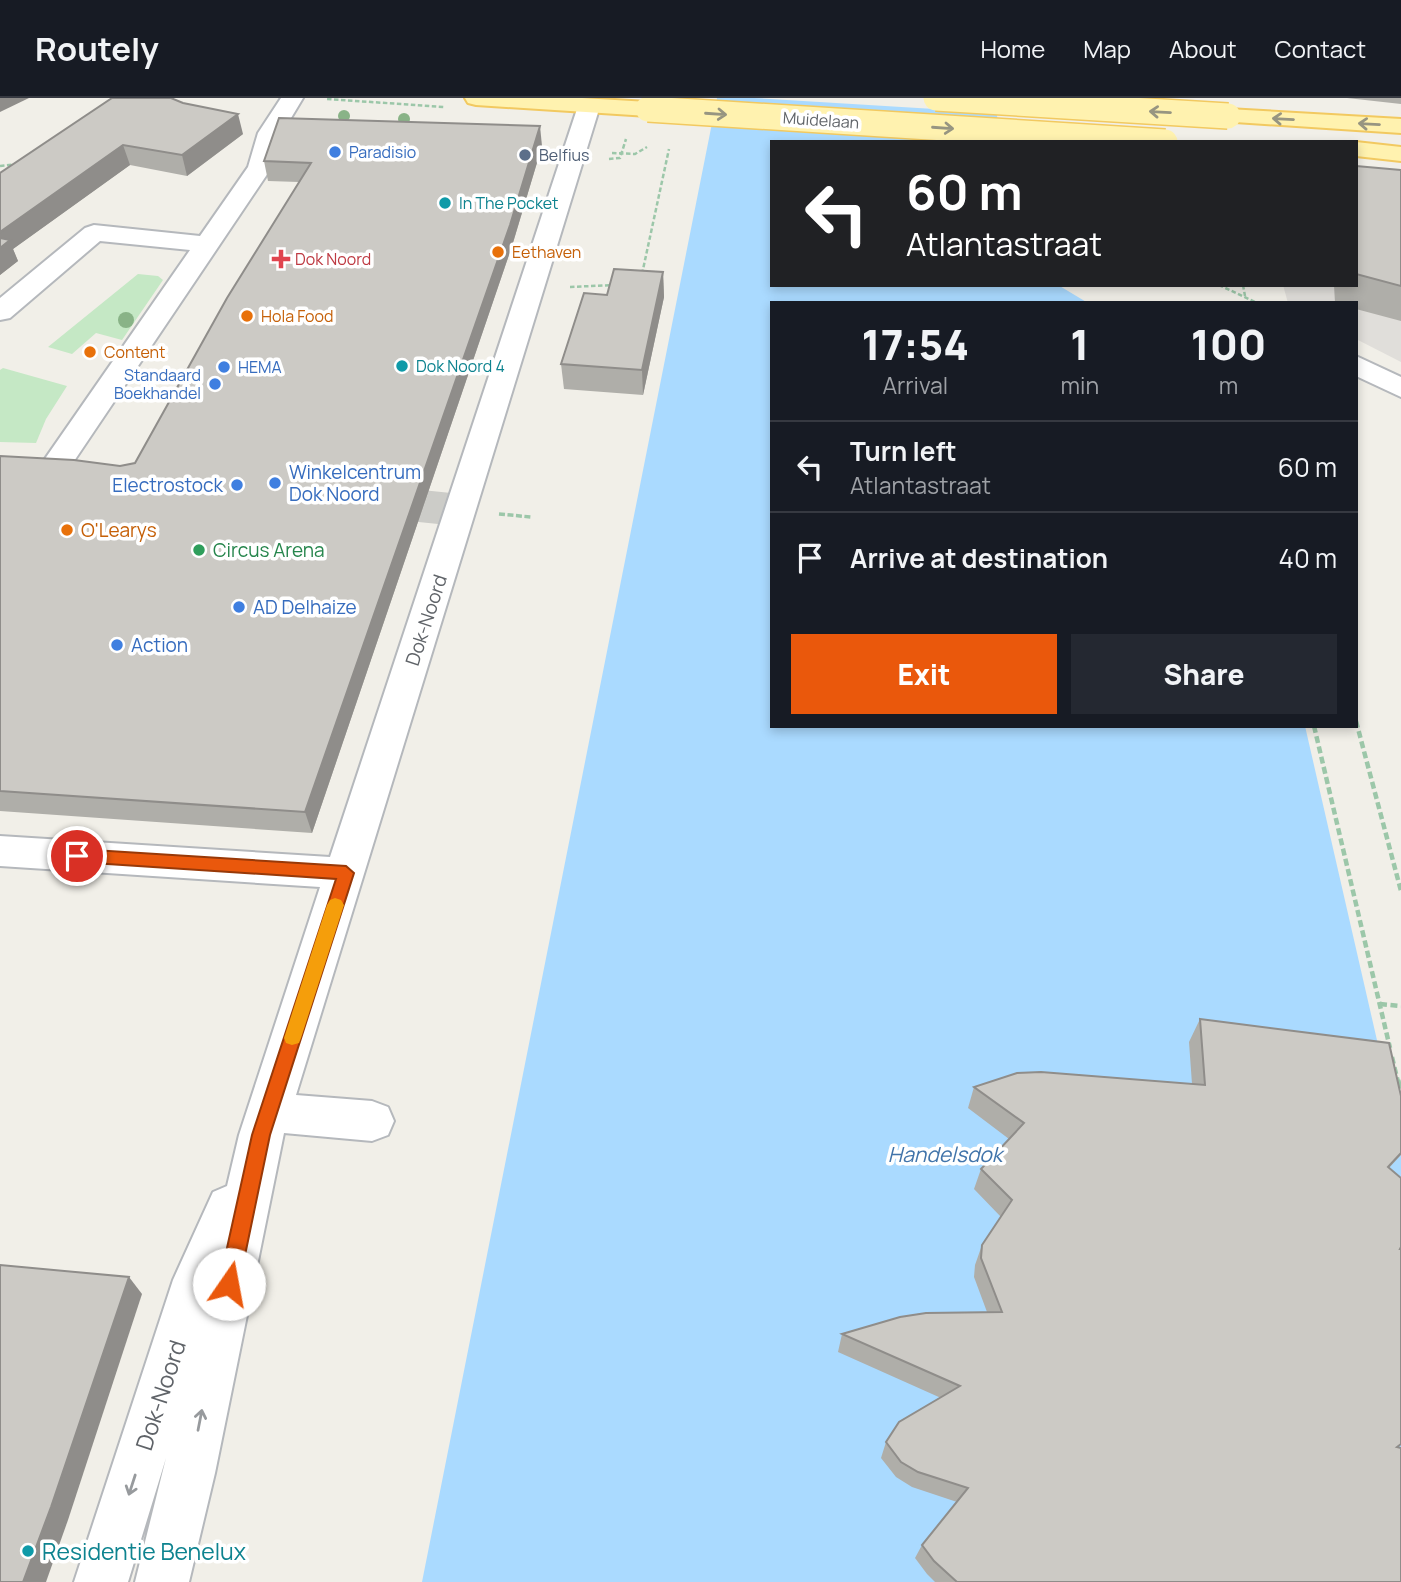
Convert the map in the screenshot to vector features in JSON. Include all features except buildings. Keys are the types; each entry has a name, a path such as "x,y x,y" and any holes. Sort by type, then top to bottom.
{"main road":[{"name":"Muidelaan","path":"476,98 1134,140"},
{"path":"936,98 1401,126"},
{"path":"1358,149 1401,153"}],"street":[{"path":"87,470 42,466 208,244 260,167 270,133 292,98"},
{"name":"Dok-Noord","path":"101,1582 197,1280 264,1124 589,106"},
{"path":"0,312 94,233 208,244"},
{"path":"1358,365 1401,388"},
{"path":"0,851 346,873"},
{"path":"264,1124 372,1121"},
{"name":"Dok-Noord","path":"162,1582 189,1473 264,1124"}],"path":[{"path":"639,284 670,143"},
{"path":"0,166 21,163"},
{"path":"1224,287 1253,301"},
{"path":"1244,287 1246,297"},
{"path":"492,513 531,517"},
{"path":"1314,728 1401,1093"},
{"path":"1358,728 1401,891"},
{"path":"1380,1004 1401,1006"}],"shaded area":[{"path":"1401,180 1401,362 1358,340 1358,301 1287,301 1284,287 1358,287 1358,280"}],"green space":[{"path":"138,274 158,276 163,280 122,340 96,333 72,354 48,347"},
{"path":"3,368 67,386 46,419 36,443 0,442 0,370"}],"water":[{"name":"Handelsdok","path":"717,98 995,98 1000,140 770,140 770,287 1061,287 1085,301 770,301 770,728 1305,728 1401,1145 1401,1582 422,1582"}],"pier":[{"path":"754,98 998,98 1000,113"}],"tunnel":[{"path":"370,501 460,510"}],"slow traffic":[{"path":"292,1038 335,905"}],"place":[{"name":"Paradisio","path":"335,152"},
{"name":"Belfius","path":"525,155"},
{"name":"In The Pocket","path":"445,203"},
{"name":"Eethaven","path":"498,252"},
{"name":"Dok Noord","path":"281,259"},
{"name":"Hola Food","path":"247,316"},
{"name":"Content","path":"90,352"},
{"name":"Dok Noord 4","path":"402,366"},
{"name":"HEMA","path":"224,367"},
{"name":"Standaard Boekhandel","path":"215,384"},
{"name":"Winkelcentrum Dok Noord","path":"275,483"},
{"name":"Electrostock","path":"237,485"},
{"name":"O'Learys","path":"67,530"},
{"name":"Circus Arena","path":"199,550"},
{"name":"AD Delhaize","path":"239,607"},
{"name":"Action","path":"117,645"},
{"name":"Residentie Benelux","path":"28,1551"}],"route":[{"path":"77,856 346,873 261,1135 229,1284"}]}
